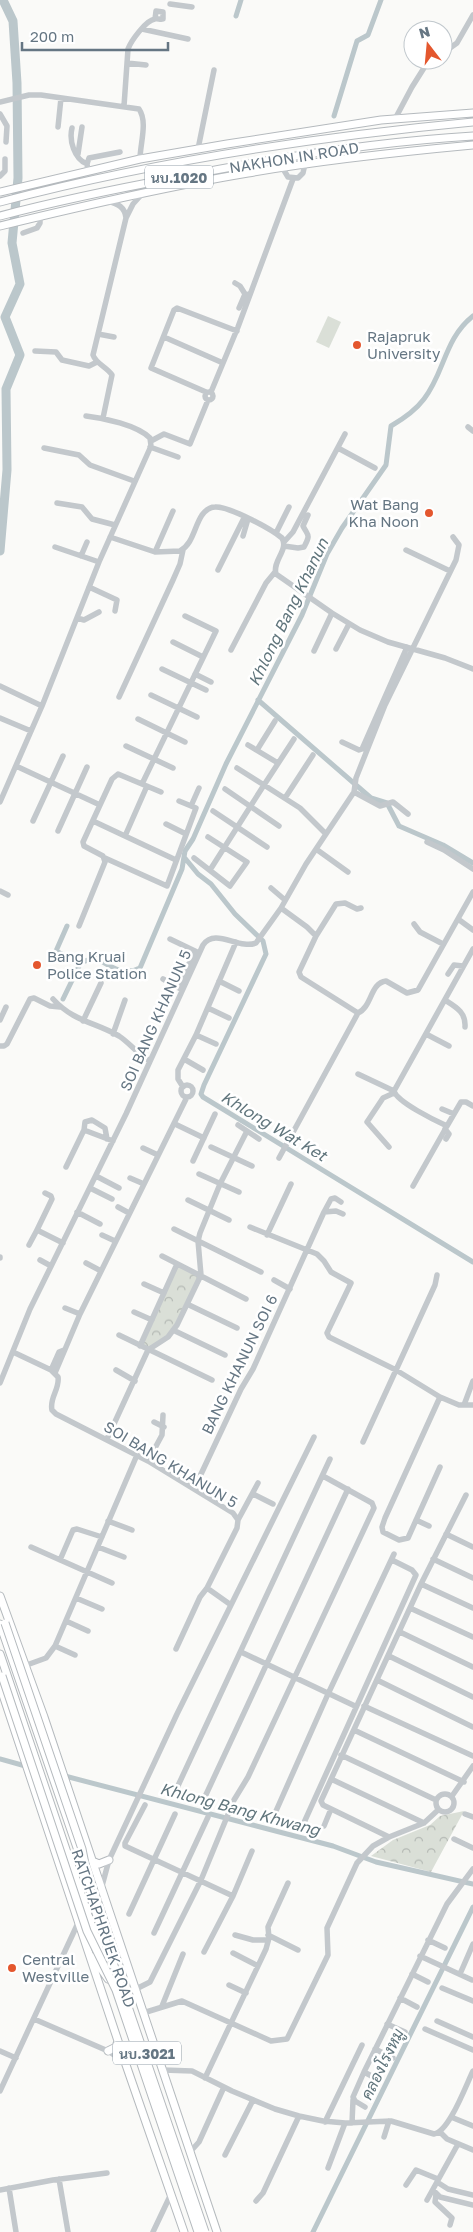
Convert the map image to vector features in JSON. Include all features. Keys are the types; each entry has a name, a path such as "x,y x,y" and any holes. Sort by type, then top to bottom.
{"main road":[{"name":"NAKHON IN ROAD","path":"0,192 88,168 227,144 395,119 473,113"},
{"name":"NAKHON IN ROAD","path":"0,202 113,176 228,153 380,132 473,122"},
{"name":"NAKHON IN ROAD","path":"0,216 117,189 338,148 473,136"},
{"path":"227,144 298,143"},
{"name":"NAKHON IN ROAD","path":"4,225 143,193 282,167 473,145"},
{"path":"307,164 313,158 334,152 338,148"},
{"path":"0,1596 2,1623 82,1849 93,1904 206,2232"},
{"path":"0,1602 44,1717 217,2232"},
{"name":"RATCHAPHRUEK ROAD","path":"2,1623 52,1776 201,2212 206,2232"},
{"name":"RATCHAPHRUEK ROAD","path":"0,1654 3,1675 34,1757 95,1933 109,1981 197,2232"},
{"path":"0,1665 87,1931 116,1990 197,2232"},
{"name":"นบ.3021","path":"1,1690 125,2062"},
{"path":"86,1844 93,1893"},
{"path":"91,1861 100,1864 109,1860"},
{"path":"87,1947 109,1981"},
{"path":"108,2051 116,2048 118,2041"},
{"path":"125,2062 184,2232"}],"street":[{"path":"124,106 128,49 132,40 142,29 156,19 156,12 163,12 171,2 192,6"},
{"path":"453,45 473,15"},
{"path":"142,29 188,39"},
{"path":"127,63 146,65"},
{"path":"198,149 214,70"},
{"path":"395,119 423,70"},
{"path":"0,102 9,102 29,95 139,109 142,114 140,159"},
{"path":"58,127 61,98"},
{"path":"0,114 7,126 6,142"},
{"path":"78,154 82,127"},
{"path":"72,128 71,144 88,168"},
{"path":"88,168 89,158 120,152"},
{"path":"0,176 5,171 4,159"},
{"path":"282,167 286,175 293,179 300,177 307,164"},
{"path":"209,392 237,331 247,295 293,179"},
{"path":"103,418 112,375 107,368 96,362 94,355 126,218 133,204 143,193"},
{"path":"106,201 121,206 126,218"},
{"path":"23,233 37,228 40,223 40,216"},
{"path":"235,283 247,295"},
{"path":"239,308 247,295"},
{"path":"1,797 42,706 99,562 150,444 164,434 190,444 208,400 213,398 209,392 151,368 174,310 177,308 237,331"},
{"path":"98,334 114,337"},
{"path":"164,337 223,363"},
{"path":"36,350 56,352 62,360 89,366 96,362"},
{"path":"86,416 103,418 142,432 150,444 178,457"},
{"path":"231,650 266,583 275,572 284,544 293,532 345,434"},
{"path":"44,448 79,455 88,464 134,481"},
{"path":"338,448 375,468"},
{"path":"57,503 82,507 92,518 115,525"},
{"path":"276,533 289,507"},
{"path":"110,537 154,552 170,553 182,550 189,543 202,515 208,509 222,508 276,533 284,544 298,548 304,547 309,536 309,532 303,526 308,515"},
{"path":"154,552 173,511"},
{"path":"242,536 246,518"},
{"path":"218,570 246,518"},
{"path":"342,742 362,750 410,647 456,560 459,549 453,537"},
{"path":"81,556 87,542"},
{"path":"55,547 99,562"},
{"path":"119,696 174,580 180,564 182,550"},
{"path":"406,550 450,570"},
{"path":"275,572 349,624 383,640 453,660 473,669"},
{"path":"89,587 117,600 115,612"},
{"path":"76,618 84,620 99,612"},
{"path":"314,651 332,613"},
{"path":"125,836 154,759 216,631 185,616"},
{"path":"336,650 349,624"},
{"path":"174,642 203,657"},
{"path":"408,814 394,803 390,802 384,806 379,806 354,791 355,780 410,647"},
{"path":"162,668 206,690"},
{"path":"194,674 212,682"},
{"path":"0,686 42,706"},
{"path":"151,695 197,717"},
{"path":"0,718 31,731"},
{"path":"138,719 184,742"},
{"path":"257,750 276,720"},
{"path":"210,870 294,739"},
{"path":"248,745 278,763"},
{"path":"126,746 173,768"},
{"path":"285,798 313,755"},
{"path":"32,821 63,756"},
{"path":"16,766 100,805"},
{"path":"58,831 87,767"},
{"path":"237,768 300,808 326,834"},
{"path":"160,792 121,774 115,775 83,844 105,858 167,886 177,864 176,860 196,808 179,800"},
{"path":"191,806 199,788"},
{"path":"225,789 279,826"},
{"name":"SOI BANG KHANUN 5","path":"0,1383 51,1266 96,1176 110,1140 150,1061 197,952 211,938 250,945 258,941 281,908 316,849 354,791"},
{"path":"213,810 267,847"},
{"path":"93,821 176,860"},
{"path":"166,824 186,834"},
{"path":"194,858 230,886 247,862 208,837"},
{"path":"427,842 444,850 473,869"},
{"path":"316,849 348,872"},
{"path":"78,926 102,871 105,858"},
{"path":"271,888 285,900"},
{"path":"0,892 8,896"},
{"path":"279,1158 358,1013 364,1010 374,989 382,981 386,981 407,993 418,990 473,892"},
{"path":"358,1013 300,976 300,967 336,904 342,903 357,910 361,908"},
{"path":"281,908 316,936"},
{"path":"458,919 473,930"},
{"path":"414,924 418,930 443,944"},
{"path":"170,938 197,952"},
{"path":"13,1352 53,1372 59,1352 64,1350 115,1241 187,1097 192,1094 192,1089 188,1086 183,1087 178,1074 236,942"},
{"path":"389,1147 367,1122 384,1098 394,1092 473,949"},
{"path":"448,974 454,965 463,966"},
{"path":"163,979 180,988"},
{"path":"219,981 239,991"},
{"path":"82,1020 101,983"},
{"path":"82,1020 91,995"},
{"path":"0,1046 7,1044 30,999 34,998 50,1006 60,1007"},
{"path":"53,999 60,1007 82,1020 113,1034 150,1061"},
{"path":"113,1034 124,1000"},
{"path":"445,1000 461,1012 465,1027"},
{"path":"0,1020 6,1007"},
{"path":"208,1008 229,1018"},
{"path":"426,1034 449,1046"},
{"path":"196,1035 216,1044"},
{"path":"184,1059 203,1070"},
{"path":"358,1074 394,1092 425,1115 446,1127 449,1134 446,1139"},
{"path":"413,1186 454,1114 463,1102 473,1106"},
{"path":"442,1108 454,1114"},
{"path":"193,1161 215,1114"},
{"path":"66,1167 84,1130 85,1122 89,1120 96,1122 105,1128 110,1140"},
{"path":"175,1124 204,1138"},
{"path":"238,1125 258,1139"},
{"path":"84,1130 110,1140"},
{"path":"107,1439 148,1350 168,1337 173,1330 201,1275 198,1241 220,1184 247,1131"},
{"path":"211,1147 252,1166"},
{"path":"143,1148 158,1155"},
{"path":"200,1174 239,1192"},
{"path":"96,1176 119,1188"},
{"path":"130,1178 144,1184"},
{"path":"267,1235 291,1184"},
{"path":"90,1188 112,1199"},
{"path":"29,1245 52,1199 51,1196 45,1194"},
{"path":"324,1212 333,1198 341,1202"},
{"path":"188,1200 228,1220"},
{"path":"118,1207 130,1213"},
{"path":"324,1212 336,1211 343,1214"},
{"path":"78,1212 100,1224"},
{"name":"BANG KHANUN SOI 6","path":"194,1489 241,1389 253,1369 324,1212"},
{"path":"250,1228 317,1254 324,1260 331,1272 351,1282 327,1335 395,1370 440,1397 459,1405 473,1405"},
{"path":"174,1229 262,1272"},
{"path":"37,1230 63,1243"},
{"path":"102,1235 115,1241"},
{"path":"162,1256 246,1299"},
{"path":"40,1260 51,1266"},
{"path":"86,1264 101,1271"},
{"path":"140,1346 177,1264"},
{"path":"363,1442 437,1275"},
{"path":"274,1280 290,1289"},
{"path":"144,1284 164,1292"},
{"path":"187,1304 237,1328"},
{"path":"66,1308 80,1314"},
{"path":"134,1312 152,1320"},
{"path":"173,1330 225,1355"},
{"path":"119,1335 212,1380"},
{"path":"116,1370 135,1380"},
{"name":"SOI BANG KHANUN 5","path":"53,1372 59,1380 50,1404 52,1410 148,1461 233,1513 238,1520 237,1528 207,1588 200,1597 176,1649"},
{"path":"464,1405 473,1381"},
{"path":"440,1397 392,1501 382,1530 392,1538 403,1540 408,1538 440,1467"},
{"path":"148,1461 162,1435 164,1427 163,1416"},
{"path":"154,1422 164,1427"},
{"path":"102,1886 109,1860 143,1791 177,1714 314,1437"},
{"path":"24,1666 46,1658 55,1646 137,1455"},
{"path":"330,1459 176,1790 177,1794 203,1800 348,1489"},
{"path":"136,1989 150,1982 201,1880 226,1817 248,1777 374,1508 372,1502 323,1476"},
{"path":"238,1520 258,1483"},
{"path":"253,1494 272,1504"},
{"path":"389,1837 331,1810 321,1804 321,1800 421,1584 466,1495"},
{"path":"416,1520 430,1526"},
{"path":"108,1521 132,1530"},
{"path":"60,1560 75,1529 102,1537"},
{"path":"446,1534 473,1547"},
{"path":"98,1546 124,1558"},
{"path":"31,1547 112,1583"},
{"path":"393,1557 416,1575 355,1706 302,1827 298,1829 274,1822 272,1820 328,1694 393,1557"},
{"path":"433,1559 473,1578"},
{"path":"421,1584 473,1608"},
{"path":"207,1588 231,1605"},
{"path":"76,1598 102,1609"},
{"path":"410,1608 473,1638"},
{"path":"66,1621 88,1631"},
{"path":"400,1632 473,1667"},
{"path":"55,1646 75,1655"},
{"path":"241,1652 355,1706"},
{"path":"389,1656 473,1697"},
{"path":"377,1680 473,1727"},
{"path":"364,1706 473,1756"},
{"path":"354,1730 464,1782"},
{"path":"341,1755 436,1800"},
{"path":"452,1796 464,1782 473,1766"},
{"path":"332,1779 424,1823"},
{"path":"436,1800 442,1794 452,1796"},
{"path":"438,1810 445,1812 450,1810 454,1804 452,1796"},
{"path":"436,1800 438,1810"},
{"path":"145,1805 124,1845 233,1896"},
{"path":"324,1826 331,1810"},
{"path":"143,2013 178,2001 185,2002 271,2041 287,2039 328,1955 327,1928 357,1863 364,1854 389,1837 424,1823 438,1810"},
{"path":"129,1914 175,1814"},
{"path":"465,1814 473,1817"},
{"path":"154,1933 208,1817"},
{"path":"454,1839 473,1848"},
{"path":"204,1952 233,1896 252,1851"},
{"path":"352,2123 353,2100 364,2072 447,1904 473,1869"},
{"path":"206,2078 258,1966 268,1938 268,1927 288,1883"},
{"path":"0,2091 78,1923"},
{"path":"235,1935 253,1940 268,1938 298,1950"},
{"path":"428,1940 445,1948"},
{"path":"460,1974 473,1946"},
{"path":"233,1953 258,1966"},
{"path":"162,2006 183,1954"},
{"path":"420,1956 472,1980"},
{"path":"412,1974 428,1982"},
{"path":"229,1985 246,1993"},
{"path":"442,1988 473,2001"},
{"path":"400,1998 417,2007"},
{"path":"34,2019 108,2051 125,2062"},
{"path":"437,2021 473,2037"},
{"path":"387,2024 405,2032"},
{"path":"424,2029 473,2050"},
{"path":"325,2122 362,2045"},
{"path":"376,2049 393,2058"},
{"path":"0,2051 16,2058"},
{"path":"163,2070 192,2071 253,2100 299,2116 325,2122 401,2122 434,2134 440,2132 446,2126 473,2071"},
{"path":"364,2072 379,2080"},
{"path":"190,2152 199,2142 224,2087"},
{"path":"225,2155 253,2100"},
{"path":"353,2100 365,2107"},
{"path":"256,2201 263,2193 299,2116"},
{"path":"451,2117 473,2126"},
{"path":"384,2137 390,2121"},
{"path":"328,2168 345,2123"},
{"path":"440,2132 447,2139 473,2150"},
{"path":"427,2200 434,2192 458,2144"},
{"path":"406,2185 416,2170 438,2181 448,2189 473,2195"},
{"path":"0,2190 59,2179 107,2173"},
{"path":"59,2179 68,2232"},
{"path":"9,2188 16,2232"},
{"path":"434,2192 443,2198 473,2205"},
{"path":"434,2192 435,2202 452,2218 450,2225"},
{"path":"153,2232 170,2194"}],"green space":[{"path":"328,316 341,322 329,348 316,342"},
{"path":"177,1264 201,1275 168,1337 148,1350 140,1346"},
{"path":"464,1811 431,1872 371,1856 393,1840 430,1825 440,1816"}],"waterway":[{"path":"0,551 7,470 6,389 20,355 5,317 20,284 12,243 18,178 17,83 13,21 3,0"},
{"path":"236,16 241,0"},
{"path":"334,116 357,41 368,35 381,0"},
{"name":"Khlong Bang Khanun","path":"63,999 81,962 96,958 123,971 140,968 182,869 185,851 193,839 226,764 302,615 327,554 342,528 386,465 391,426 409,414 424,399 431,389 450,345 463,325 473,316"},
{"path":"258,700 371,798 387,803 399,826 443,845 473,863"},
{"name":"Khlong Wat Ket","path":"184,857 198,874 211,884 235,914 263,941 266,954 204,1085 201,1094 203,1097 473,1262"},
{"path":"67,926 56,951 80,964"},
{"name":"Khlong Bang Khwang","path":"0,1759 29,1767"},
{"name":"Khlong Bang Khwang","path":"61,1775 333,1846 376,1862 473,1884"},
{"name":"คลองโรงหมู","path":"313,2232 473,1907"}],"place":[{"name":"Rajapruk University","path":"357,345"},
{"name":"Wat Bang Kha Noon","path":"429,513"},
{"name":"Bang Kruai Police Station","path":"37,965"},
{"name":"Central Westville","path":"12,1968"}]}
